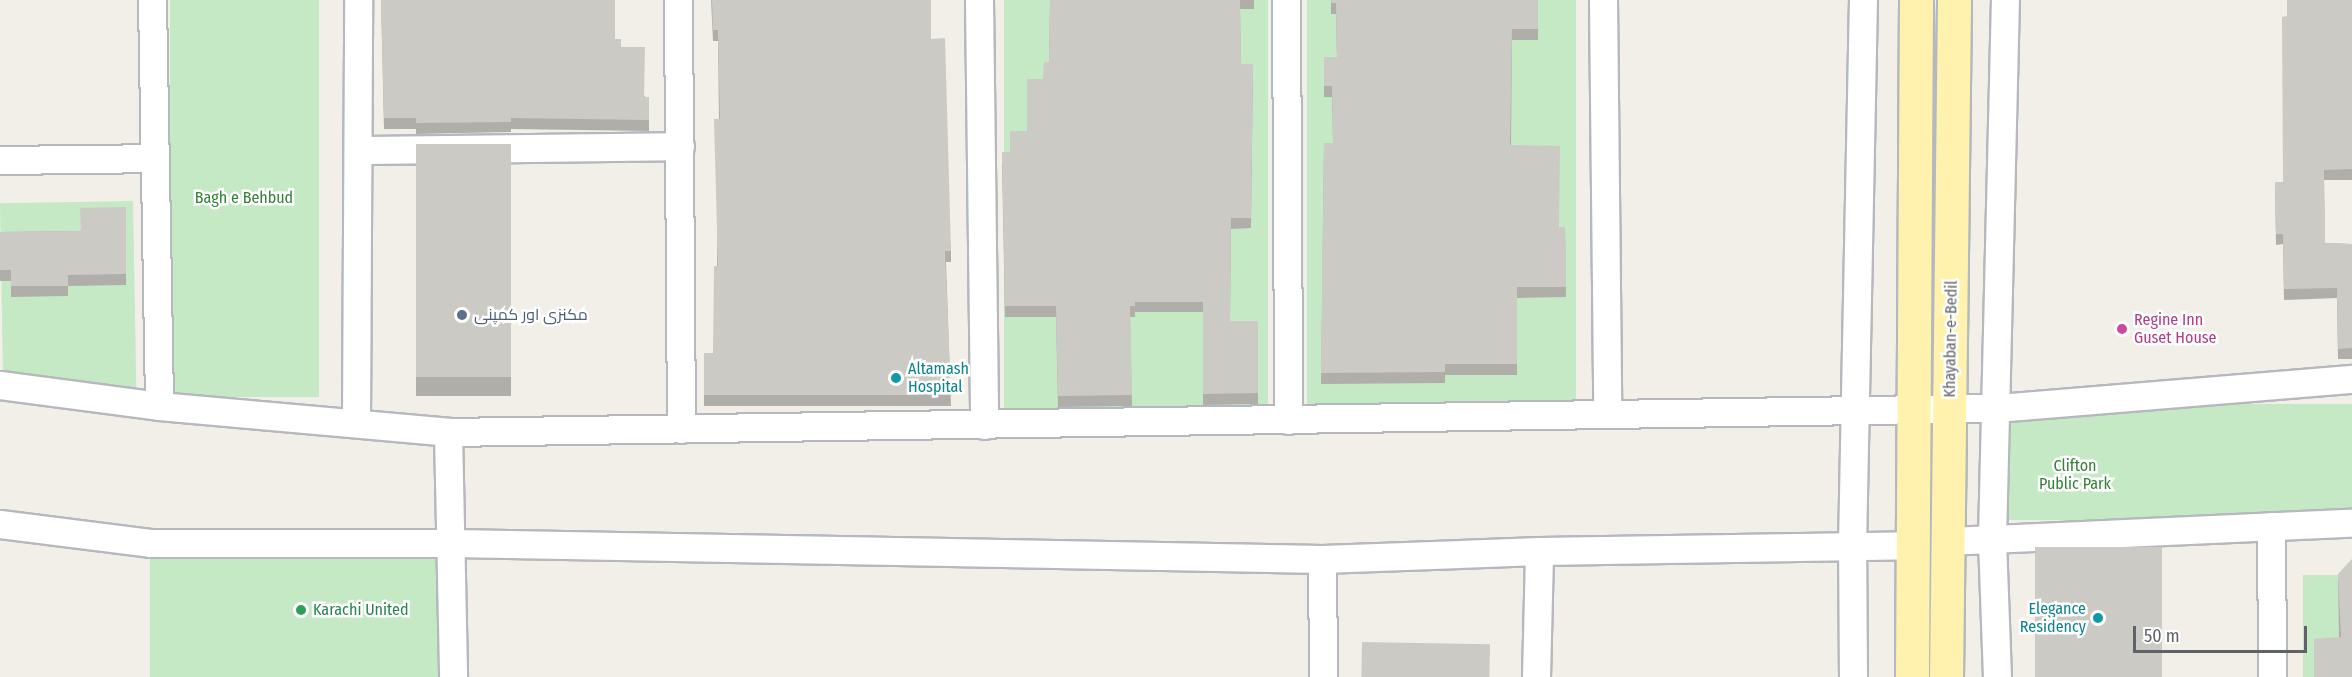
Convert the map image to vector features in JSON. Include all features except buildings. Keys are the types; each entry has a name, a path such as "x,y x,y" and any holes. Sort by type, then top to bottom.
{"main road":[{"path":"1912,677 1916,0"},
{"name":"Khayaban-e-Bedil","path":"1946,677 1954,0"}],"street":[{"path":"152,0 159,406"},
{"path":"356,423 360,150 358,0"},
{"path":"678,0 681,146 681,429"},
{"path":"979,0 984,425"},
{"path":"1286,0 1288,420"},
{"path":"1603,0 1607,413"},
{"path":"1853,677 1852,546 1863,0"},
{"path":"1997,677 1992,538 2005,0"},
{"path":"360,150 681,146"},
{"path":"0,160 154,158"},
{"path":"0,385 159,406 448,432 1996,408 2352,379"},
{"path":"448,432 453,543 453,677"},
{"path":"0,524 150,543 453,543 1322,559 1539,551 1912,545"},
{"path":"1948,541 2352,524"},
{"path":"2271,526 2272,677"},
{"path":"1536,677 1539,551"},
{"path":"1322,559 1323,677"}],"green space":[{"name":"Bagh e Behbud","path":"170,0 319,0 319,397 170,397"},
{"path":"1004,0 1268,0 1268,412 1004,412"},
{"path":"1307,0 1576,0 1576,406 1307,406"},
{"path":"133,201 136,392 3,394 0,203"},
{"name":"Clifton Public Park","path":"1998,404 2352,404 2352,520 1998,520"},
{"name":"Karachi United","path":"150,543 453,543 453,677 150,677"},
{"path":"2303,575 2352,575 2352,677 2303,677"}],"place":[{"name":"مکنزی اور کمپنی","path":"462,315"},
{"name":"Regine Inn Guset House","path":"2122,329"},
{"name":"Altamash Hospital","path":"896,378"},
{"name":"Karachi United","path":"301,610"},
{"name":"Elegance Residency","path":"2098,618"}]}
